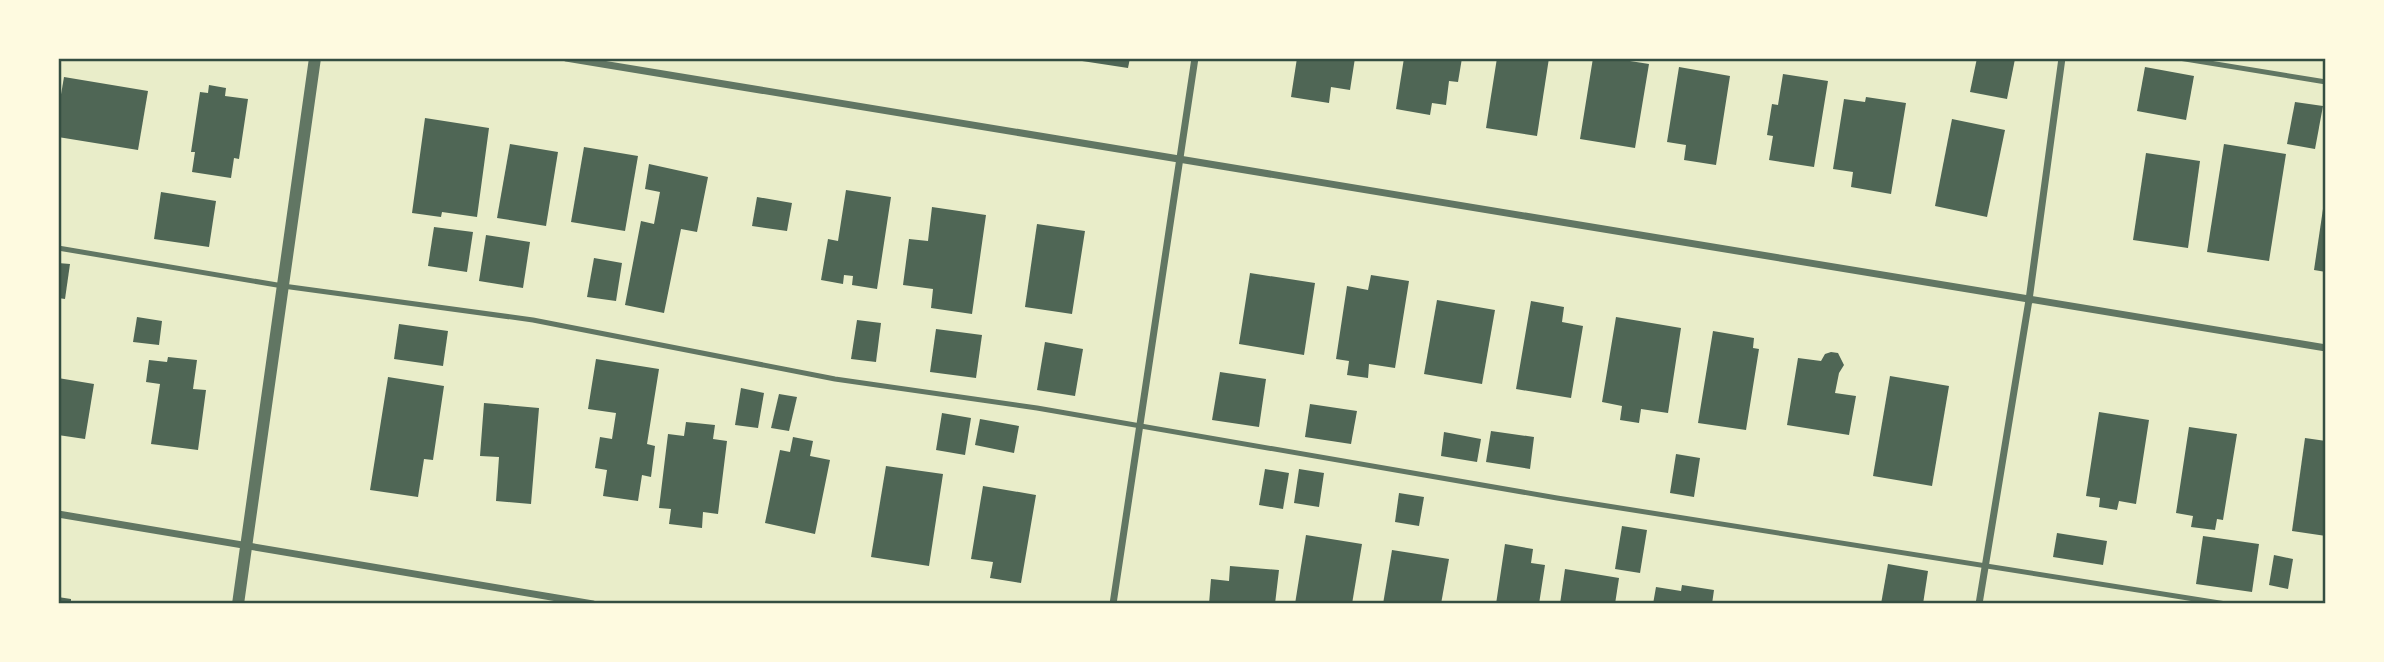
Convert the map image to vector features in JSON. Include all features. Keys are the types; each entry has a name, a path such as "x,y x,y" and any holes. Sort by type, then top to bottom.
{"street":[{"path":"237,604 315,58"},
{"path":"566,58 2326,348"},
{"path":"1113,604 1182,159 1195,58"},
{"path":"1979,604 2029,300 2062,58"},
{"path":"58,514 593,604"}],"lane":[{"path":"2179,58 2326,82"},
{"path":"58,248 283,286 533,320 835,379 1037,408 1557,498 2226,604"}],"building":[{"path":"1083,58 1130,58 1128,68 1082,61"},
{"path":"1297,58 1355,58 1350,90 1331,87 1329,103 1291,97"},
{"path":"1404,58 1462,58 1458,82 1449,81 1446,105 1432,103 1430,115 1396,109"},
{"path":"1497,58 1549,58 1537,136 1486,128"},
{"path":"1593,58 1631,58 1630,61 1649,64 1635,148 1580,139"},
{"path":"1977,58 2015,59 2007,99 1970,92"},
{"path":"1679,67 1730,76 1716,165 1684,160 1686,145 1667,142"},
{"path":"2145,67 2194,76 2186,120 2137,111"},
{"path":"1783,74 1828,81 1814,167 1769,160 1773,136 1767,135 1772,104 1778,105"},
{"path":"64,77 148,91 138,150 58,137 58,112"},
{"path":"209,85 226,88 225,96 248,99 239,159 234,158 231,178 192,172 195,152 191,152 200,92 208,93"},
{"path":"1866,97 1906,103 1891,194 1851,187 1853,172 1833,169 1844,99 1865,102"},
{"path":"2295,102 2323,106 2315,149 2287,144"},
{"path":"425,118 489,128 477,217 442,212 441,217 412,213"},
{"path":"1952,119 2005,130 1987,217 1935,206"},
{"path":"510,144 558,152 546,226 497,218"},
{"path":"2224,144 2286,154 2269,261 2207,252"},
{"path":"584,147 638,156 625,231 571,222"},
{"path":"2146,153 2200,161 2188,248 2133,240"},
{"path":"649,164 708,177 697,232 681,229 664,313 625,305 641,221 654,224 660,192 645,189"},
{"path":"846,190 891,197 877,289 852,285 853,276 844,275 843,284 821,280 828,239 838,241"},
{"path":"161,192 216,201 209,247 154,239"},
{"path":"757,197 792,203 787,231 752,226"},
{"path":"2326,202 2326,272 2314,270"},
{"path":"932,207 986,215 972,314 931,308 933,289 903,285 909,239 928,241"},
{"path":"1037,224 1085,231 1072,314 1025,307"},
{"path":"434,227 473,232 467,272 428,266"},
{"path":"486,235 530,242 523,288 479,281"},
{"path":"594,258 622,263 616,301 587,297"},
{"path":"58,263 70,264 65,299 58,298"},
{"path":"1250,273 1315,283 1304,355 1239,344"},
{"path":"1371,275 1409,281 1395,368 1369,364 1368,378 1347,375 1349,361 1336,359 1347,286 1368,290"},
{"path":"1437,300 1495,310 1482,384 1424,374"},
{"path":"1531,301 1564,307 1562,322 1583,326 1571,398 1516,389"},
{"path":"137,317 162,321 159,345 133,342"},
{"path":"1616,317 1681,328 1668,413 1641,409 1639,423 1620,420 1622,406 1602,402"},
{"path":"857,320 881,323 876,362 851,359"},
{"path":"399,324 448,331 443,366 394,359"},
{"path":"936,329 982,335 976,378 930,372"},
{"path":"1713,331 1754,338 1753,348 1759,349 1746,430 1698,423"},
{"path":"1045,342 1083,349 1075,396 1037,390"},
{"path":"1838,353 1844,365 1839,373 1835,393 1856,396 1849,435 1787,425 1798,358 1821,361 1825,354"},
{"path":"168,357 197,360 193,389 206,390 198,450 151,444 160,384 146,382 149,360 167,362"},
{"path":"596,359 659,369 647,444 655,446 651,477 642,475 638,501 603,496 607,470 595,468 600,437 612,439 616,413 588,409"},
{"path":"1220,372 1266,379 1259,427 1212,420"},
{"path":"1890,376 1949,386 1932,486 1873,476"},
{"path":"388,377 444,386 433,460 424,459 418,497 370,490"},
{"path":"58,378 94,384 85,439 58,435"},
{"path":"741,388 764,393 758,428 735,425"},
{"path":"779,394 797,397 789,431 771,428"},
{"path":"484,403 539,408 531,504 496,501 499,457 480,456"},
{"path":"1310,404 1357,411 1351,444 1305,437"},
{"path":"2099,412 2149,420 2136,504 2119,501 2117,510 2099,507 2100,498 2086,496"},
{"path":"942,413 971,418 965,455 936,450"},
{"path":"980,419 1019,426 1014,453 975,445"},
{"path":"686,422 715,425 713,439 727,441 718,514 703,512 702,528 669,524 671,509 659,508 668,434 684,436"},
{"path":"2189,427 2237,434 2223,520 2217,519 2215,530 2191,527 2193,516 2176,513"},
{"path":"1491,431 1534,437 1530,469 1486,462"},
{"path":"1444,432 1481,439 1477,462 1441,456"},
{"path":"793,437 813,441 810,456 830,460 815,534 765,523 780,450 790,452"},
{"path":"2305,438 2326,441 2326,536 2292,531"},
{"path":"1676,454 1700,458 1694,497 1670,493"},
{"path":"886,466 943,474 929,566 871,557"},
{"path":"1265,469 1289,473 1283,509 1259,505"},
{"path":"1299,469 1324,473 1319,507 1294,503"},
{"path":"983,486 1036,495 1021,583 990,578 993,562 971,559"},
{"path":"1399,493 1424,497 1419,526 1395,522"},
{"path":"1622,526 1647,530 1640,573 1615,569"},
{"path":"2057,533 2107,541 2103,565 2053,557"},
{"path":"1306,535 1362,544 1352,604 1295,604"},
{"path":"2203,536 2259,544 2252,592 2196,584"},
{"path":"1505,544 1533,549 1531,563 1545,565 1539,604 1496,604"},
{"path":"1392,550 1449,559 1441,604 1383,604"},
{"path":"2274,555 2293,559 2288,589 2269,585"},
{"path":"1888,564 1928,571 1923,604 1881,604"},
{"path":"1230,566 1279,570 1275,604 1209,604 1211,579 1229,581"},
{"path":"1565,569 1619,578 1615,604 1560,604"},
{"path":"1682,585 1714,590 1712,604 1653,604 1656,587 1681,591"},
{"path":"58,597 71,599 71,604 58,604"}]}
